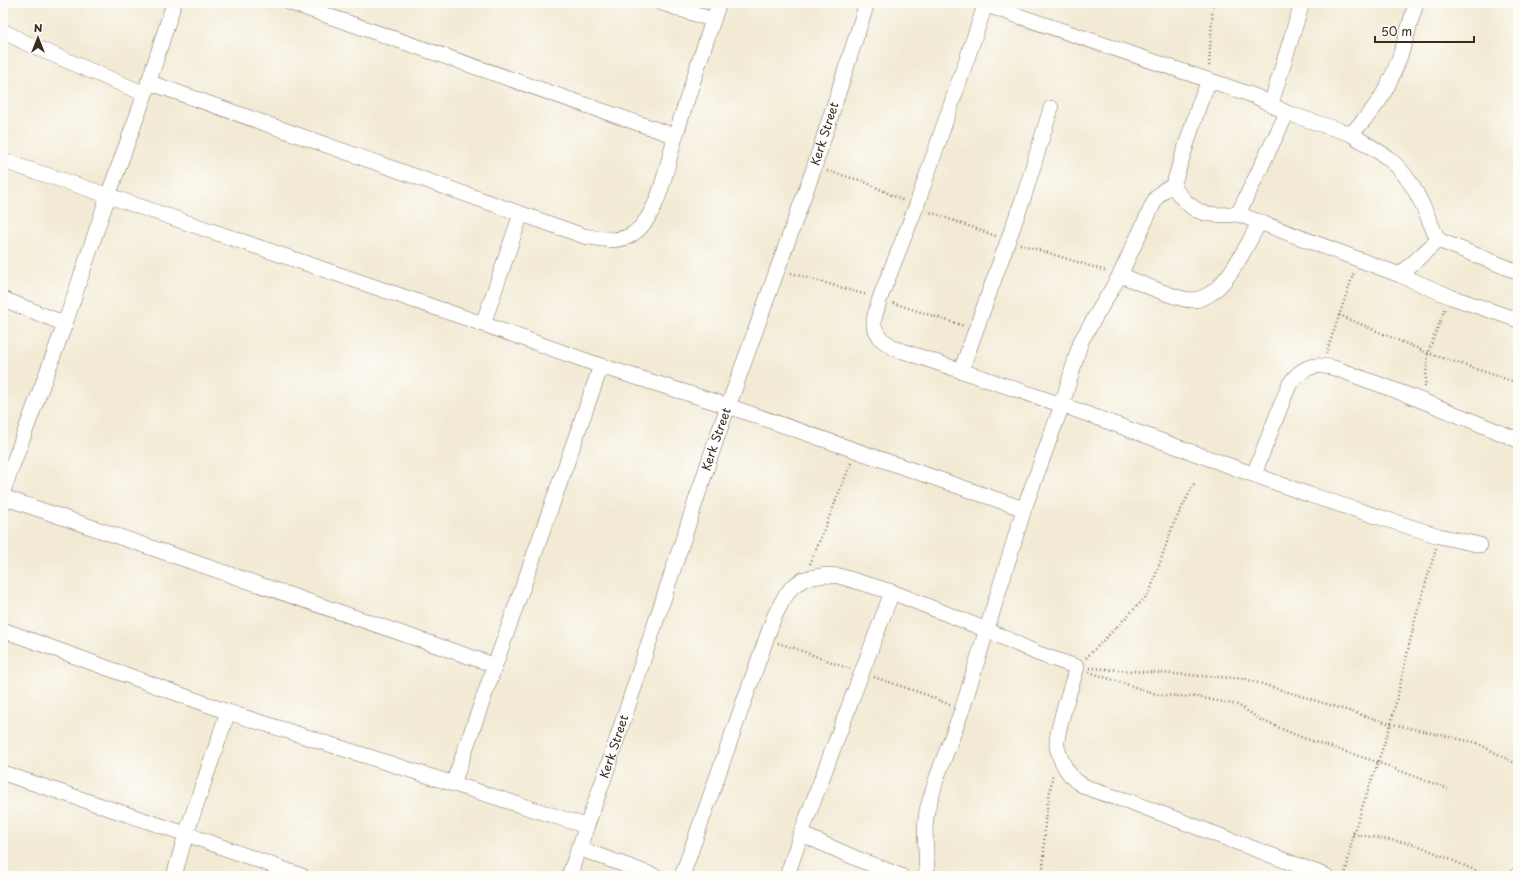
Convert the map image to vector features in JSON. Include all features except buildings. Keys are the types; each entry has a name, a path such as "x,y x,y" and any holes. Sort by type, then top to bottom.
{"street":[{"path":"3,491 65,324 174,3"},
{"path":"291,3 675,136"},
{"path":"662,3 713,20"},
{"path":"3,31 26,43 146,88 584,236 612,240 624,239 635,233 650,215 660,191 675,136 719,3"},
{"name":"Kerk Street","path":"569,876 604,778 728,406 814,168 867,3"},
{"path":"1271,104 1302,3"},
{"path":"1351,134 1382,97 1397,65 1416,3"},
{"path":"1480,545 1439,536 1310,495 1062,405 894,348 881,339 874,327 874,319 880,298 916,207 986,4 1232,88 1271,104 1287,113 1351,134 1388,159 1403,173 1415,191 1438,240 1518,272"},
{"path":"927,876 925,828 927,810 937,777 962,710 1024,509 1062,405 1081,340 1120,275 1156,198 1164,190 1173,186 1208,81"},
{"path":"961,371 1024,196 1050,108"},
{"path":"1238,214 1287,113"},
{"path":"3,161 483,324 601,366 728,406 1024,509"},
{"path":"1173,186 1182,200 1190,207 1200,212 1213,215 1238,214 1359,259 1451,297 1518,320"},
{"path":"483,324 521,214"},
{"path":"1120,275 1184,299 1199,299 1208,296 1222,284 1259,223"},
{"path":"1400,275 1438,240"},
{"path":"3,299 65,324"},
{"path":"453,784 601,366"},
{"path":"1254,474 1289,385 1296,375 1305,369 1314,366 1332,368 1424,401 1518,440"},
{"path":"3,497 494,666"},
{"path":"682,876 774,617 784,598 792,587 804,579 825,575 839,576 892,592 987,630 1039,654 1077,668 1060,724 1057,746 1067,771 1079,783 1326,876"},
{"path":"787,876 801,834 892,592"},
{"path":"3,630 228,712 586,826"},
{"path":"174,876 186,834 228,712"},
{"path":"3,773 186,834 302,876"},
{"path":"801,834 901,876"},
{"path":"578,848 655,876"}],"path":[{"path":"1208,81 1213,3"},
{"path":"814,168 863,181 916,207 1009,240 1120,275"},
{"path":"1322,366 1359,259"},
{"path":"1424,401 1428,353 1444,310 1451,297"},
{"path":"1339,315 1428,353 1518,382"},
{"path":"804,579 857,450"},
{"path":"1077,668 1149,594 1173,525 1195,482"},
{"path":"1346,876 1353,834 1390,724 1415,620 1439,536"},
{"path":"1077,668 1246,679 1390,724 1477,743 1518,765"},
{"path":"1077,668 1158,695 1197,697 1238,705 1261,720 1303,738 1377,762 1448,789"},
{"path":"1043,876 1045,820 1054,769"},
{"path":"1353,834 1415,844 1488,876"}]}
